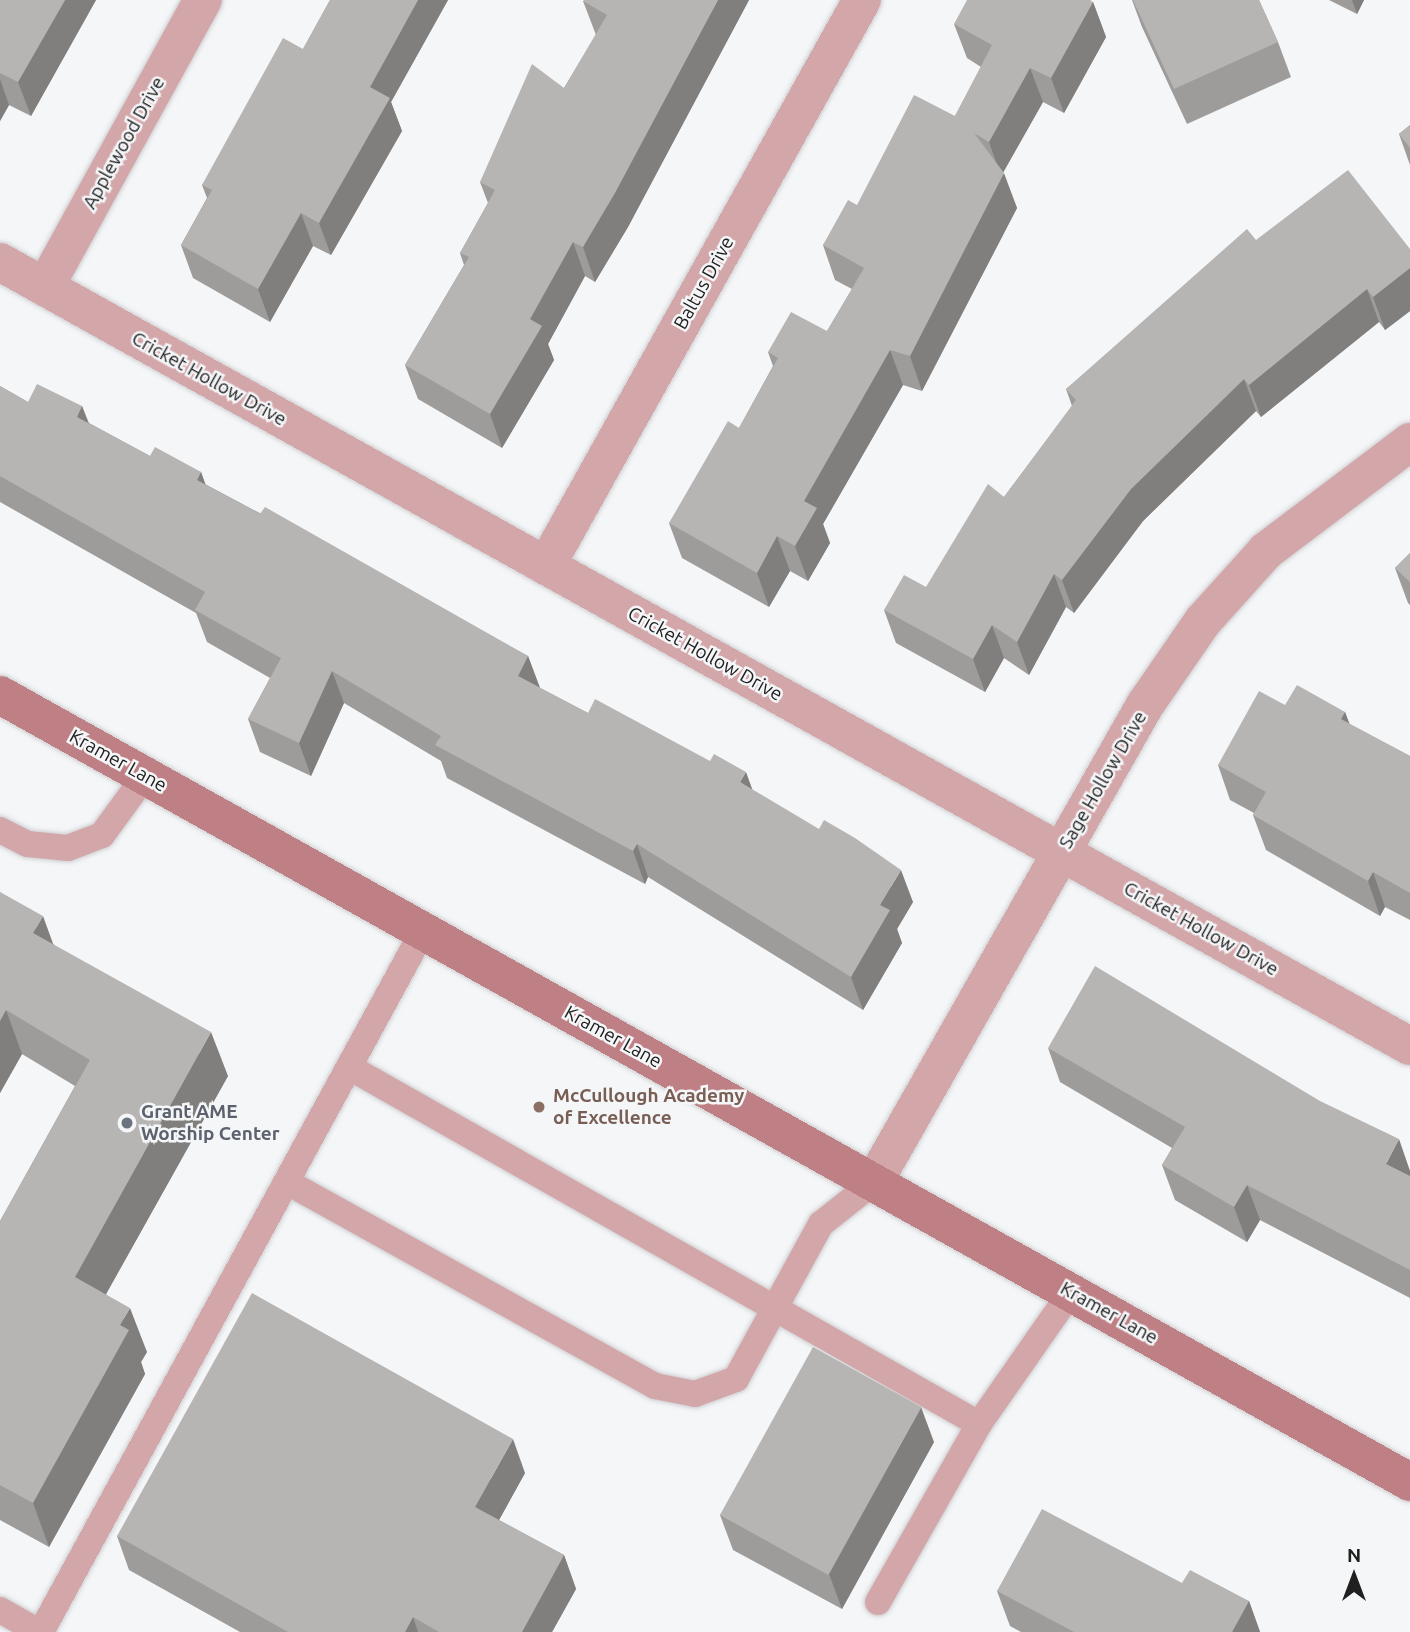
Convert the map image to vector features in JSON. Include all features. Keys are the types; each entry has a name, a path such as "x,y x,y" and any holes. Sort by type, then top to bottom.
{"street":[{"name":"Applewood Drive","path":"45,287 203,0"},
{"name":"Baltus Drive","path":"546,566 862,0"},
{"name":"Cricket Hollow Drive","path":"0,262 1410,1046"},
{"name":"Sage Hollow Drive","path":"874,1182 1145,705 1203,621 1266,551 1410,442"},
{"name":"Kramer Lane","path":"0,695 1410,1482"}],"lane":[{"path":"0,830 28,844 68,848 102,835 145,776"},
{"path":"0,1610 40,1632 423,931"},
{"path":"349,1067 979,1424"},
{"path":"287,1182 655,1386 695,1394 736,1379 772,1307 821,1224 874,1182"},
{"path":"878,1602 979,1424 1071,1292"}],"building":[{"path":"0,0 65,0 18,82 0,73"},
{"path":"330,0 418,0 370,87 390,98 319,223 301,213 258,289 181,245 212,190 202,185 283,38 303,49"},
{"path":"584,0 718,0 615,193 583,247 573,242 530,319 542,326 490,414 405,365 469,257 460,253 495,190 480,182 532,64 564,88 607,15"},
{"path":"967,0 1093,2 1051,78 1030,68 989,142 974,133 1004,173 910,356 890,350 804,501 817,508 795,546 777,536 757,573 669,523 728,421 739,428 778,358 768,352 791,312 827,331 864,268 823,245 848,200 857,205 914,95 955,116 992,45 954,24"},
{"path":"1133,0 1259,0 1278,42 1174,89"},
{"path":"1410,125 1410,148 1399,134"},
{"path":"1348,170 1410,249 1410,268 1373,297 1367,289 1249,385 1244,379 1131,489 1062,580 1054,574 1017,642 992,625 973,659 884,610 904,575 926,587 988,484 1004,497 1076,400 1066,389 1247,229 1256,240"},
{"path":"37,384 82,406 77,417 150,456 155,447 201,472 197,480 260,514 265,507 528,656 518,676 588,713 595,699 710,761 714,754 746,772 740,782 819,829 824,820 901,870 880,905 890,910 851,977 637,844 633,851 435,745 441,736 332,671 299,743 248,719 281,658 195,610 205,592 0,476 0,386 28,402"},
{"path":"1410,553 1410,582 1395,568"},
{"path":"1297,685 1345,712 1341,719 1410,756 1410,893 1373,872 1368,881 1253,815 1266,792 1218,765 1259,691 1285,705"},
{"path":"0,892 43,916 33,933 211,1032 75,1277 130,1308 120,1325 129,1330 33,1503 0,1485 0,1221 90,1060 6,1010 0,1021"},
{"path":"1095,966 1320,1101 1399,1139 1386,1164 1410,1176 1410,1270 1247,1185 1234,1207 1162,1165 1185,1127 1048,1048"},
{"path":"252,1293 513,1439 475,1507 564,1555 522,1632 439,1632 413,1617 405,1632 288,1632 117,1536"},
{"path":"813,1347 921,1407 828,1575 720,1515"},
{"path":"1042,1509 1182,1583 1190,1570 1249,1601 1232,1632 1074,1632 997,1591"}],"place":[{"name":"McCullough Academy of Excellence","path":"539,1107"},
{"name":"Grant AME Worship Center","path":"127,1123"}]}
